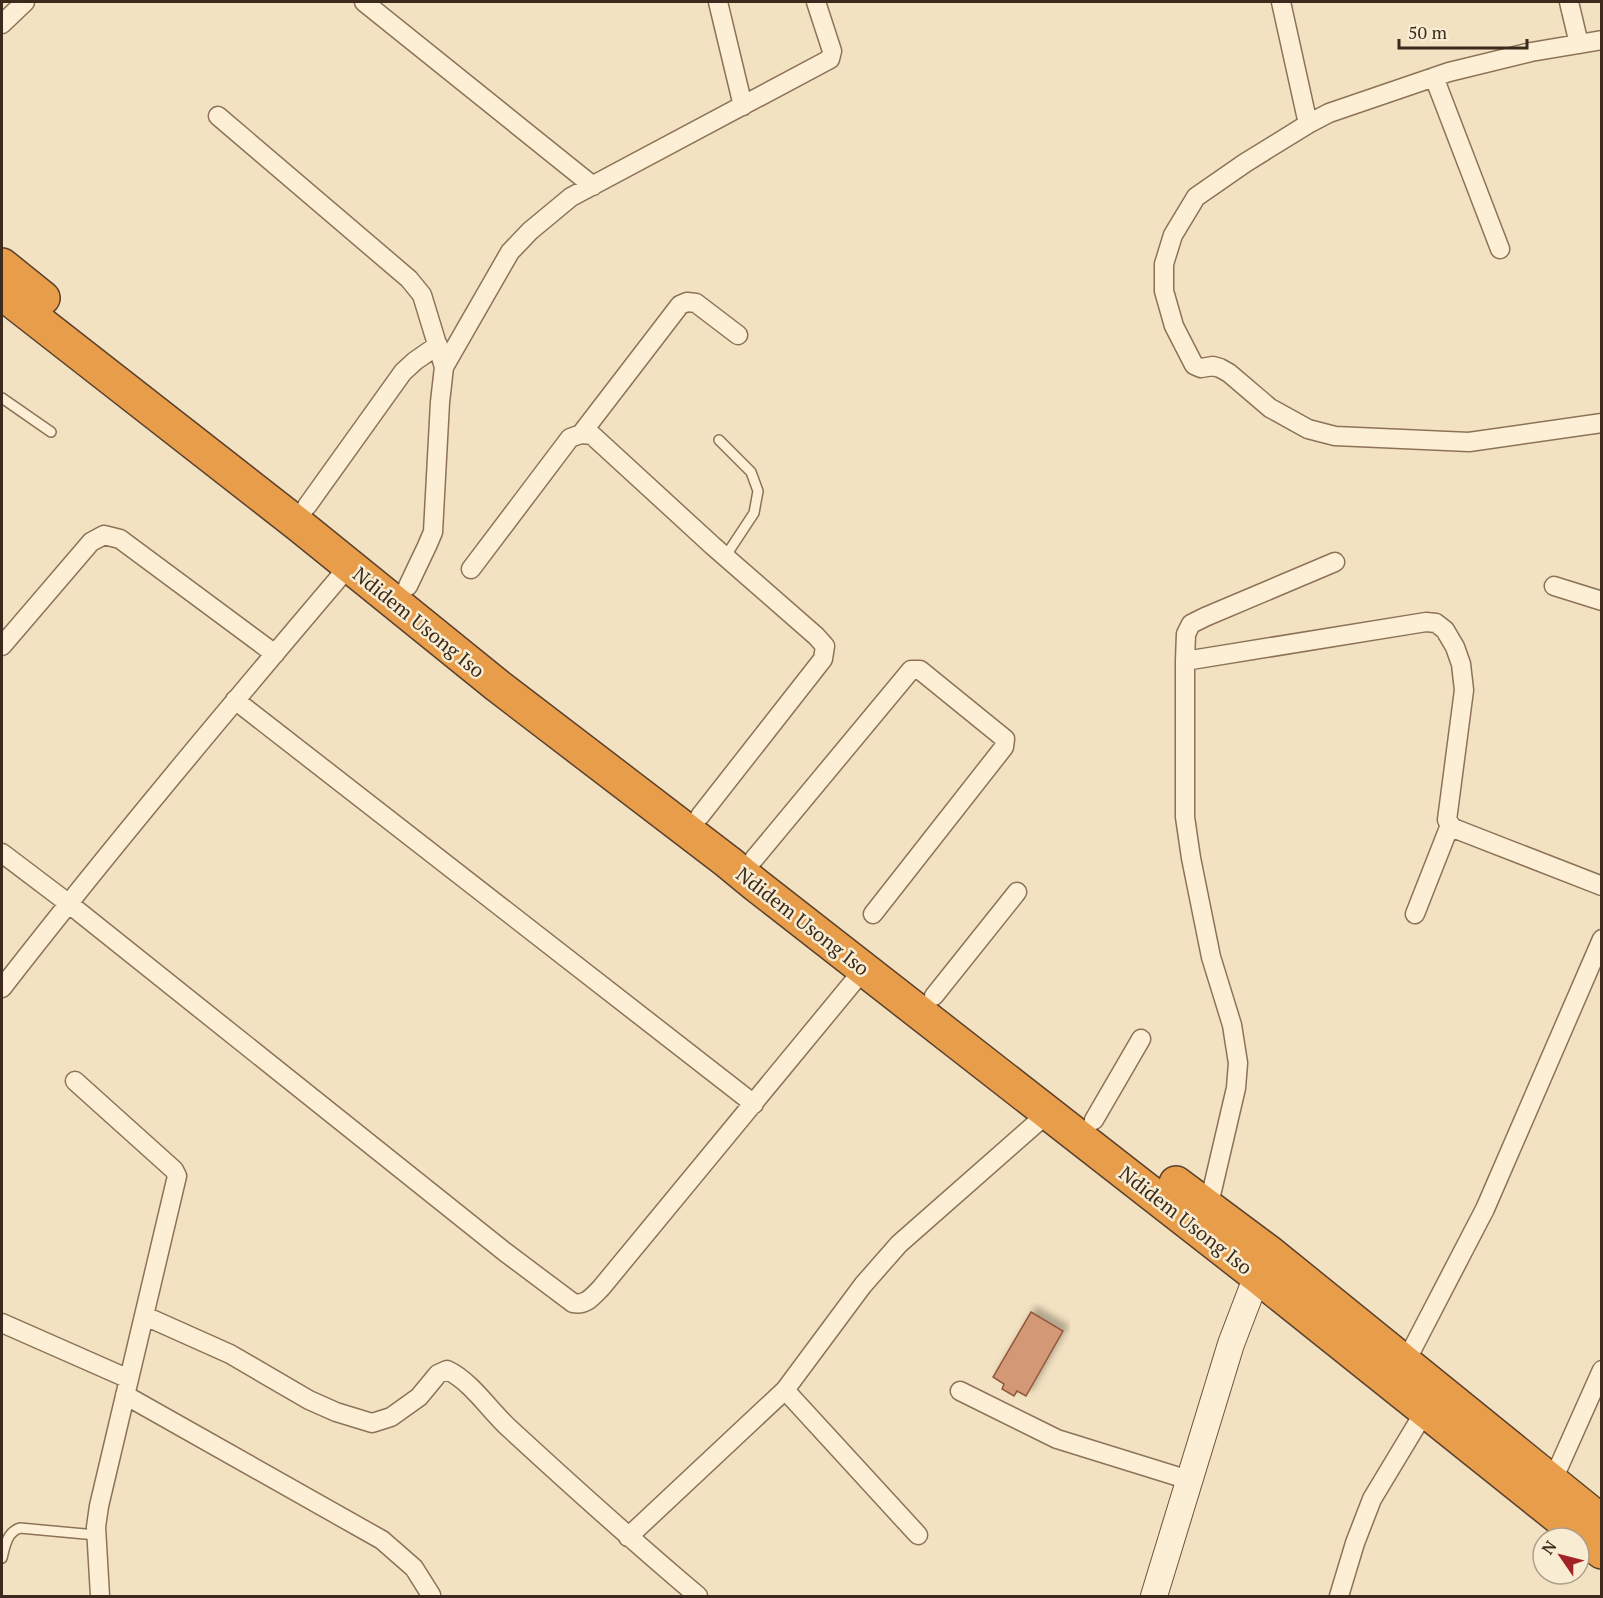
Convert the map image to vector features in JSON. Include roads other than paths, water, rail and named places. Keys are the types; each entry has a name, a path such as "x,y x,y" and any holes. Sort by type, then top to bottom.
{"highway":[{"name":"Ndidem Usong Iso","path":"2,265 699,816 1208,1208 1264,1265 1425,1411 1602,1552"},
{"name":"Ndidem Usong Iso","path":"2,292 350,566 498,686 1049,1112 1406,1363 1602,1522"}],"street":[{"path":"2,24 25,2"},
{"path":"364,2 593,186"},
{"path":"718,2 743,106"},
{"path":"444,367 510,252 530,231 571,197 830,59 832,51 816,2"},
{"path":"1281,2 1308,124"},
{"path":"1569,2 1579,44"},
{"path":"1602,40 1531,52 1434,78 1329,113 1308,124 1245,162 1196,197 1173,235 1164,264 1164,291 1174,326 1194,365 1201,368 1213,366 1229,373 1270,408 1308,429 1335,436 1469,442 1602,423"},
{"path":"1434,78 1500,249"},
{"path":"218,116 409,279 422,295 444,367 433,532 408,586"},
{"path":"581,434 680,305 687,302 696,303 738,335"},
{"path":"306,506 403,372 438,345"},
{"path":"471,569 570,438 581,434 592,435 725,557 816,636 825,646 823,659 699,816"},
{"path":"2,646 91,542 104,535 120,539 275,654"},
{"path":"1208,1208 1236,1088 1238,1063 1232,1025 1211,957 1185,817 1186,634 1191,624 1335,562"},
{"path":"2,988 68,903 235,700 350,566"},
{"path":"1554,586 1602,601"},
{"path":"1185,662 1426,622 1436,623 1445,630 1455,647 1461,664 1464,690 1447,820 1449,825 1602,886"},
{"path":"754,859 911,670 920,670 1005,739 1004,747 873,914"},
{"path":"235,700 754,1104"},
{"path":"1415,914 1449,825"},
{"path":"2,853 68,903 495,1245 573,1303 578,1304 587,1302 602,1288 864,969"},
{"path":"934,996 1017,892"},
{"path":"1406,1363 1485,1209 1602,939"},
{"path":"1094,1120 1141,1039"},
{"path":"75,1081 174,1170 177,1176 99,1506 96,1535 100,1596"},
{"path":"628,1537 785,1390 863,1285 899,1244 1049,1112"},
{"path":"1154,1596 1231,1344 1264,1265"},
{"path":"145,1316 230,1354 309,1400 336,1412 372,1423 391,1417 419,1397 438,1374 447,1370 458,1376 506,1425 628,1537 698,1596"},
{"path":"2,1323 127,1387 382,1540 414,1568 431,1595"},
{"path":"1552,1482 1602,1370"},
{"path":"785,1390 918,1535"},
{"path":"960,1391 1058,1438 1189,1480"},
{"path":"1339,1596 1355,1543 1372,1499 1425,1411"}],"lane":[{"path":"2,398 51,432"},
{"path":"719,440 751,472 758,491 754,513 725,557"},
{"path":"2,1558 8,1538 13,1530 20,1527 96,1535"}]}
